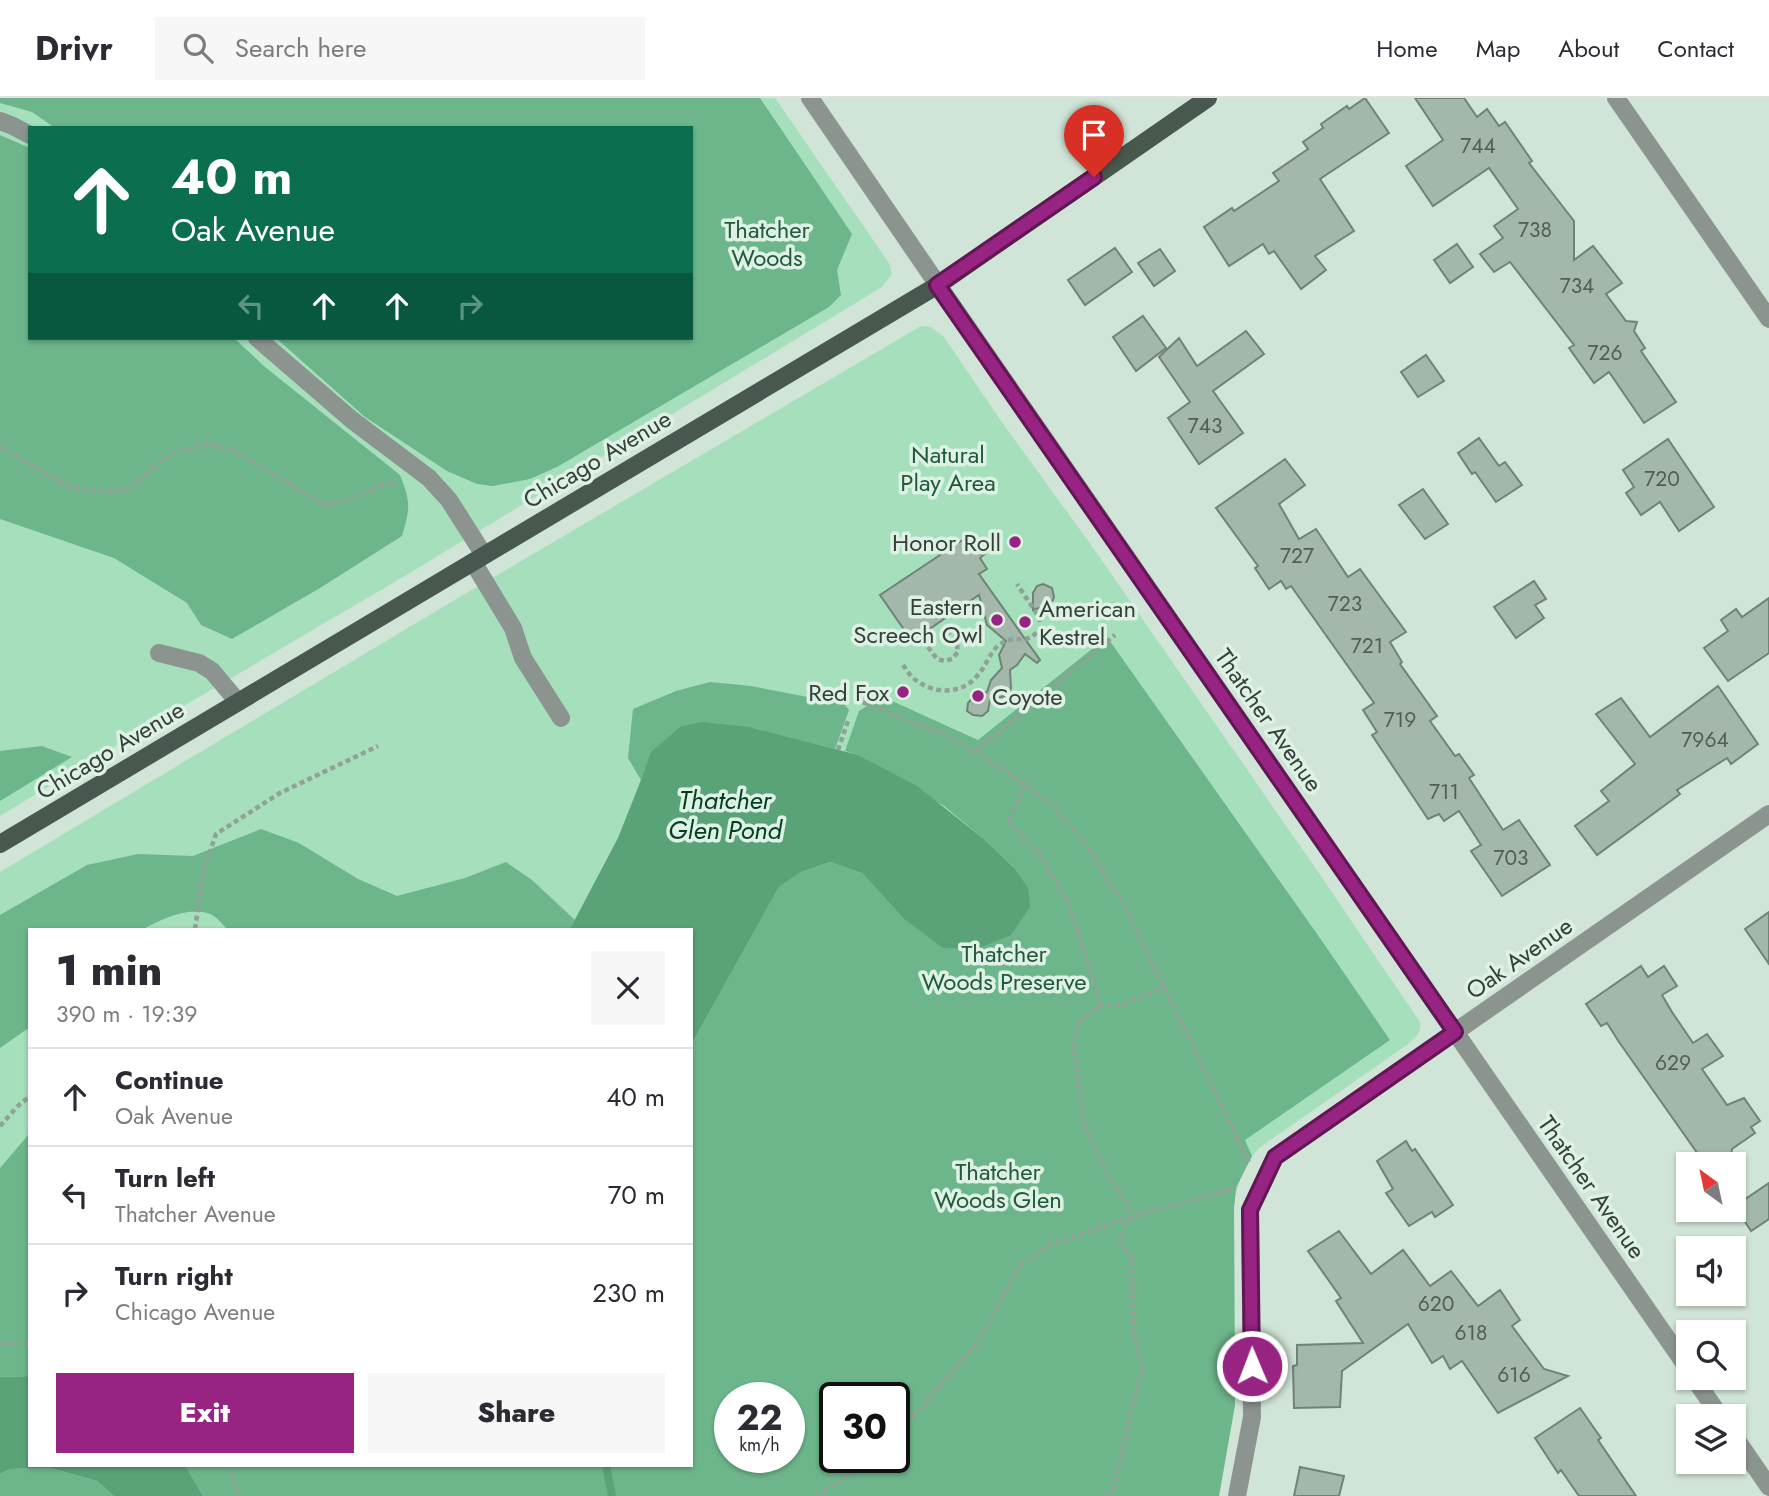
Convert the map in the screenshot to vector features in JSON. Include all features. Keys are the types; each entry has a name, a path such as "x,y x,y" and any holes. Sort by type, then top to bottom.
{"main road":[{"name":"Chicago Avenue","path":"0,845 937,285 1208,98"}],"street":[{"name":"Thatcher Avenue","path":"810,98 1676,1351"},
{"path":"1616,98 1769,318"},
{"path":"0,121 28,134"},
{"path":"259,340 352,420 429,478 449,500 513,628 523,657 561,718"},
{"path":"159,653 199,663 212,671 238,702"},
{"name":"Oak Avenue","path":"1237,1496 1252,1417 1250,1210 1275,1157 1769,814"},
{"path":"1746,1453 1769,1487"}],"path":[{"path":"0,447 67,486 97,492 122,492 169,455 205,444 232,449 325,505 344,502 380,485 400,481"},
{"path":"903,665 913,678 931,689 947,691 962,688 976,678 1002,642 1036,635 1041,626 1039,617 1017,584"},
{"path":"928,647 937,659 952,659 958,652 949,632"},
{"path":"975,752 1115,635"},
{"path":"855,699 942,734 975,752 1050,803 1083,840 1126,908 1249,1163"},
{"path":"838,750 848,721"},
{"path":"195,928 204,869 216,834 280,793 378,746"},
{"path":"1025,784 1008,822 1039,853 1069,904 1101,1005"},
{"path":"1107,1496 1115,1486 1143,1370 1133,1333 1132,1257 1121,1243 1130,1217 1128,1203 1108,1177 1084,1125 1074,1049 1078,1022 1101,1005 1119,1006 1165,987"},
{"path":"0,1126 28,1098"},
{"path":"910,1420 978,1341 1020,1265 1052,1244 1130,1217 1265,1178"},
{"path":"0,1344 28,1344"},
{"path":"230,1467 237,1496"},
{"path":"816,1496 853,1473"}],"green space":[{"path":"0,98 775,98 889,263 892,274 882,287 408,574 0,816"},
{"name":"Thatcher Woods","path":"0,98 760,98 852,234 837,270 841,295 829,307 557,467 530,479 493,486 477,484 447,471 365,417 278,340 693,340 693,126 52,126 32,112 0,103"},
{"path":"0,135 28,147 28,340 236,340 265,367 400,475 408,505 402,536 232,639 201,625 187,603 114,558 0,519"},
{"name":"Thatcher Woods Preserve","path":"921,326 931,327 944,337 1420,1022 1414,1039 1259,1148 1241,1176 1234,1208 1235,1405 1219,1496 203,1496 186,1467 693,1467 693,928 28,928 28,1376 0,1377 0,872"},
{"name":"Thatcher Woods Glen","path":"1107,637 1390,1040 1245,1140 1252,1156 1236,1188 1234,1208 1235,1405 1219,1496 203,1496 186,1467 693,1467 693,1041 779,887 801,872 830,862 862,873 903,918 1014,868 944,806 858,755 845,751 859,711 867,706 868,695 872,690 978,740"},
{"path":"710,682 751,686 844,704 849,710 835,749 750,727 650,753 641,780 628,758 633,709 676,691"},
{"path":"42,746 72,757 0,801 0,751"},
{"path":"261,829 299,843 358,879 397,896 465,878 506,862 532,880 575,920 571,928 226,928 212,915 193,912 175,915 145,928 28,928 28,1028 0,1048 0,915 87,865 138,854 193,856"},
{"path":"28,1135 28,1376 0,1377 0,1168"},
{"path":"50,1468 97,1481 114,1496 0,1496 0,1474 11,1469"}],"water":[{"name":"Thatcher Glen Pond","path":"701,722 750,727 858,755 917,786 985,840 1014,868 1028,888 1030,907 1011,935 977,949 943,948 903,918 862,873 830,862 801,872 779,887 693,1041 693,928 571,928 618,838 650,753 680,727"},
{"path":"28,1376 28,1467 186,1467 203,1496 114,1496 97,1481 50,1468 11,1469 0,1474 0,1377"}],"building":[{"path":"1365,98 1389,133 1320,179 1354,231 1315,256 1326,270 1301,289 1274,251 1269,254 1263,244 1229,266 1204,227 1279,181 1273,173 1308,149 1303,142 1323,128 1321,124 1347,106 1349,109"},
{"path":"1415,98 1464,98 1477,117 1487,109 1499,126 1505,122 1532,161 1529,163 1574,221 1574,260 1593,246 1622,283 1606,294 1626,321 1637,322 1634,331 1645,348 1641,351 1676,402 1644,423 1609,372 1594,383 1569,348 1574,345 1510,262 1494,272 1480,254 1503,238 1494,226 1518,209 1489,168 1433,206 1406,166 1443,140"},
{"path":"1457,244 1473,267 1450,283 1434,260"},
{"path":"1115,248 1132,272 1085,305 1068,280"},
{"path":"1160,249 1175,271 1154,286 1138,263"},
{"path":"1143,316 1166,348 1136,371 1113,337"},
{"path":"1246,331 1264,354 1213,391 1243,433 1199,464 1168,418 1190,402 1159,357 1179,338 1197,366"},
{"path":"1426,355 1444,381 1418,397 1401,372"},
{"path":"1479,438 1499,466 1505,462 1522,485 1496,502 1458,453"},
{"path":"1668,439 1714,507 1679,531 1660,502 1641,515 1626,493 1634,487 1623,470"},
{"path":"1285,459 1305,485 1279,504 1299,539 1316,529 1348,577 1360,569 1406,632 1390,642 1402,662 1400,664 1437,716 1430,721 1455,756 1459,754 1474,775 1469,778 1503,830 1519,820 1550,865 1502,896 1471,851 1481,845 1459,811 1444,821 1439,814 1428,819 1372,735 1377,732 1363,710 1374,703 1291,586 1286,589 1281,581 1269,589 1255,568 1258,566 1216,508"},
{"path":"1423,489 1448,524 1425,539 1399,505"},
{"path":"973,533 987,552 980,558 987,569 979,574 1040,660 1037,663 1025,654 1010,670 1010,691 1005,696 990,700 988,711 982,716 967,711 968,703 974,696 987,692 991,680 1002,668 999,655 1006,641 987,625 979,595 912,641 880,595"},
{"path":"1534,581 1546,599 1535,605 1544,618 1516,638 1494,607"},
{"path":"1043,584 1052,588 1053,600 1048,605 1033,610 1033,593 1037,586"},
{"path":"1769,598 1769,653 1728,681 1704,648 1728,631 1721,620 1736,609 1742,617"},
{"path":"1718,686 1758,744 1731,764 1727,758 1677,790 1680,794 1597,855 1575,826 1609,801 1601,791 1635,764 1596,714 1621,698 1650,737"},
{"path":"1769,912 1769,964 1745,929"},
{"path":"1641,966 1648,977 1664,966 1677,986 1662,995 1672,1012 1693,1043 1707,1034 1723,1056 1702,1069 1727,1105 1744,1098 1760,1121 1751,1127 1755,1133 1732,1152 1697,1152 1607,1023 1601,1026 1586,1004"},
{"path":"1406,1141 1412,1151 1415,1149 1453,1205 1435,1217 1432,1212 1409,1226 1386,1193 1393,1189 1377,1161"},
{"path":"1769,1183 1769,1219 1751,1231 1745,1222 1746,1199"},
{"path":"1339,1231 1371,1274 1403,1250 1430,1286 1451,1271 1478,1306 1500,1290 1520,1320 1512,1326 1544,1369 1568,1376 1498,1413 1462,1361 1450,1369 1443,1356 1432,1363 1408,1324 1342,1371 1340,1407 1294,1408 1293,1366 1297,1365 1297,1345 1363,1343 1336,1301 1341,1298 1308,1251"},
{"path":"1580,1408 1636,1496 1579,1496 1561,1470 1558,1473 1535,1438"},
{"path":"1300,1467 1344,1476 1339,1496 1294,1496"}],"waterway":[{"path":"606,1467 612,1496"}],"place":[{"name":"Honor Roll","path":"1015,542"},
{"name":"Eastern Screech Owl","path":"997,620"},
{"name":"American Kestrel","path":"1025,622"},
{"name":"Red Fox","path":"903,692"},
{"name":"Coyote","path":"978,696"}],"route":[{"path":"1094,177 937,285 1455,1032 1275,1157 1250,1210 1252,1366"}],"park label":[{"name":"Natural Play Area","path":"948,468"}]}
